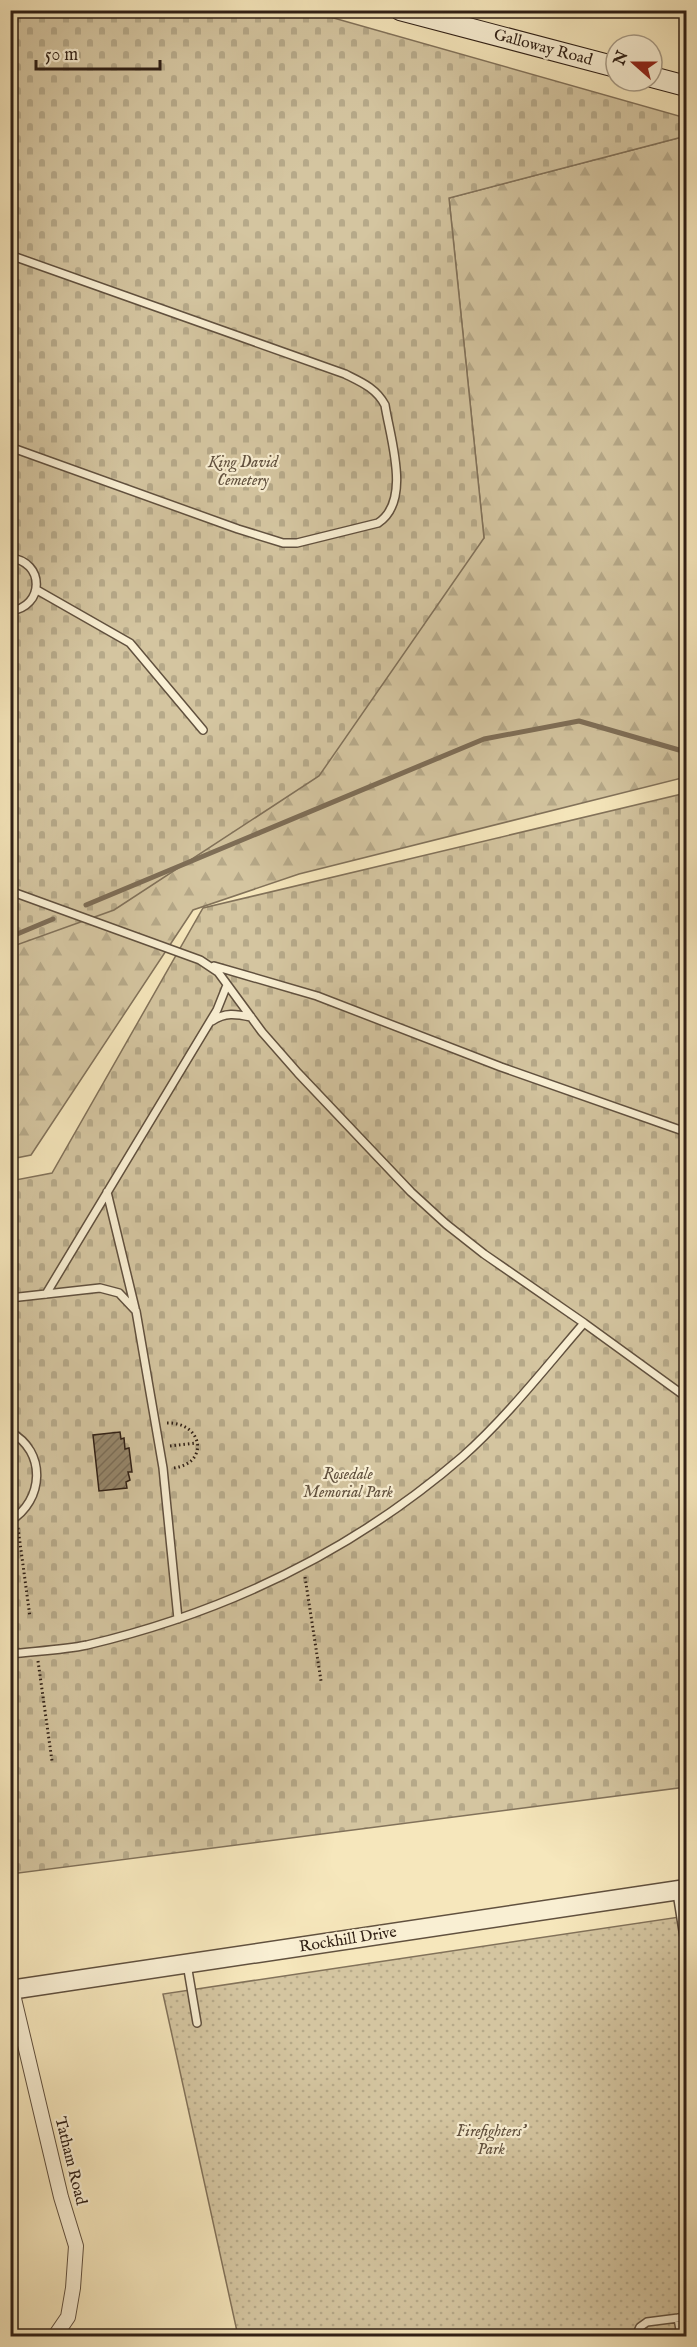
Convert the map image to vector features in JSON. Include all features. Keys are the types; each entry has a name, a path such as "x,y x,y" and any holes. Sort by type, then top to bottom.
{"main road":[{"name":"Galloway Road","path":"400,10 604,64"},
{"path":"664,80 687,86"}],"street":[{"name":"Rockhill Drive","path":"11,1990 682,1890"},
{"name":"Tatham Road","path":"11,1990 61,2197 76,2246 68,2317 55,2337"}],"lane":[{"path":"10,255 345,374 370,387 380,396 385,405 397,477 397,496 386,518 378,523 297,543 283,543 10,447"},
{"path":"10,558 22,561 29,566 34,573 37,590 28,604 21,609 10,611"},
{"path":"37,590 130,643 203,730"},
{"path":"10,891 206,964 317,996 501,1067 687,1132"},
{"path":"206,964 218,972 251,1017 298,1073 411,1192 446,1224 484,1254 687,1397"},
{"path":"46,1294 208,1025 227,984"},
{"path":"208,1025 220,1016 232,1013 251,1017"},
{"path":"107,1192 136,1311 163,1468 178,1619"},
{"path":"10,1298 100,1288 119,1293 136,1311"},
{"path":"10,1654 85,1645 178,1619 259,1589 303,1567 397,1510 463,1456 501,1419 584,1323"},
{"path":"10,1432 18,1436 29,1448 36,1464 38,1480 34,1496 25,1510 13,1519"},
{"path":"682,1890 687,1950"},
{"path":"187,1964 197,2023"},
{"path":"636,2337 639,2327 647,2322 682,2317 681,2337"}],"path":[{"path":"155,1424 171,1423 190,1429 196,1443 194,1460 186,1466 163,1468"},
{"path":"159,1447 196,1443"},
{"path":"13,1519 30,1617"},
{"path":"303,1567 321,1681"},
{"path":"36,1651 52,1761"}],"green space":[{"name":"King David Cemetery","path":"11,11 309,11 686,118 686,136 449,198 484,538 319,776 114,910 11,947"},
{"path":"686,136 686,777 299,874 193,910 31,1155 11,1159 11,928 484,538 449,198"},
{"name":"Rosedale Memorial Park","path":"686,793 686,1787 11,1874 10,1181 52,1173 203,908"},
{"name":"Firefighters' Park","path":"686,1916 686,2336 238,2336 163,1994"}],"building":[{"path":"120,1432 121,1439 124,1438 125,1449 129,1448 132,1472 128,1472 130,1480 126,1482 127,1488 99,1491 93,1435"}],"waterway":[{"path":"86,905 484,739 579,721 686,752"},
{"path":"10,937 53,919"}]}
